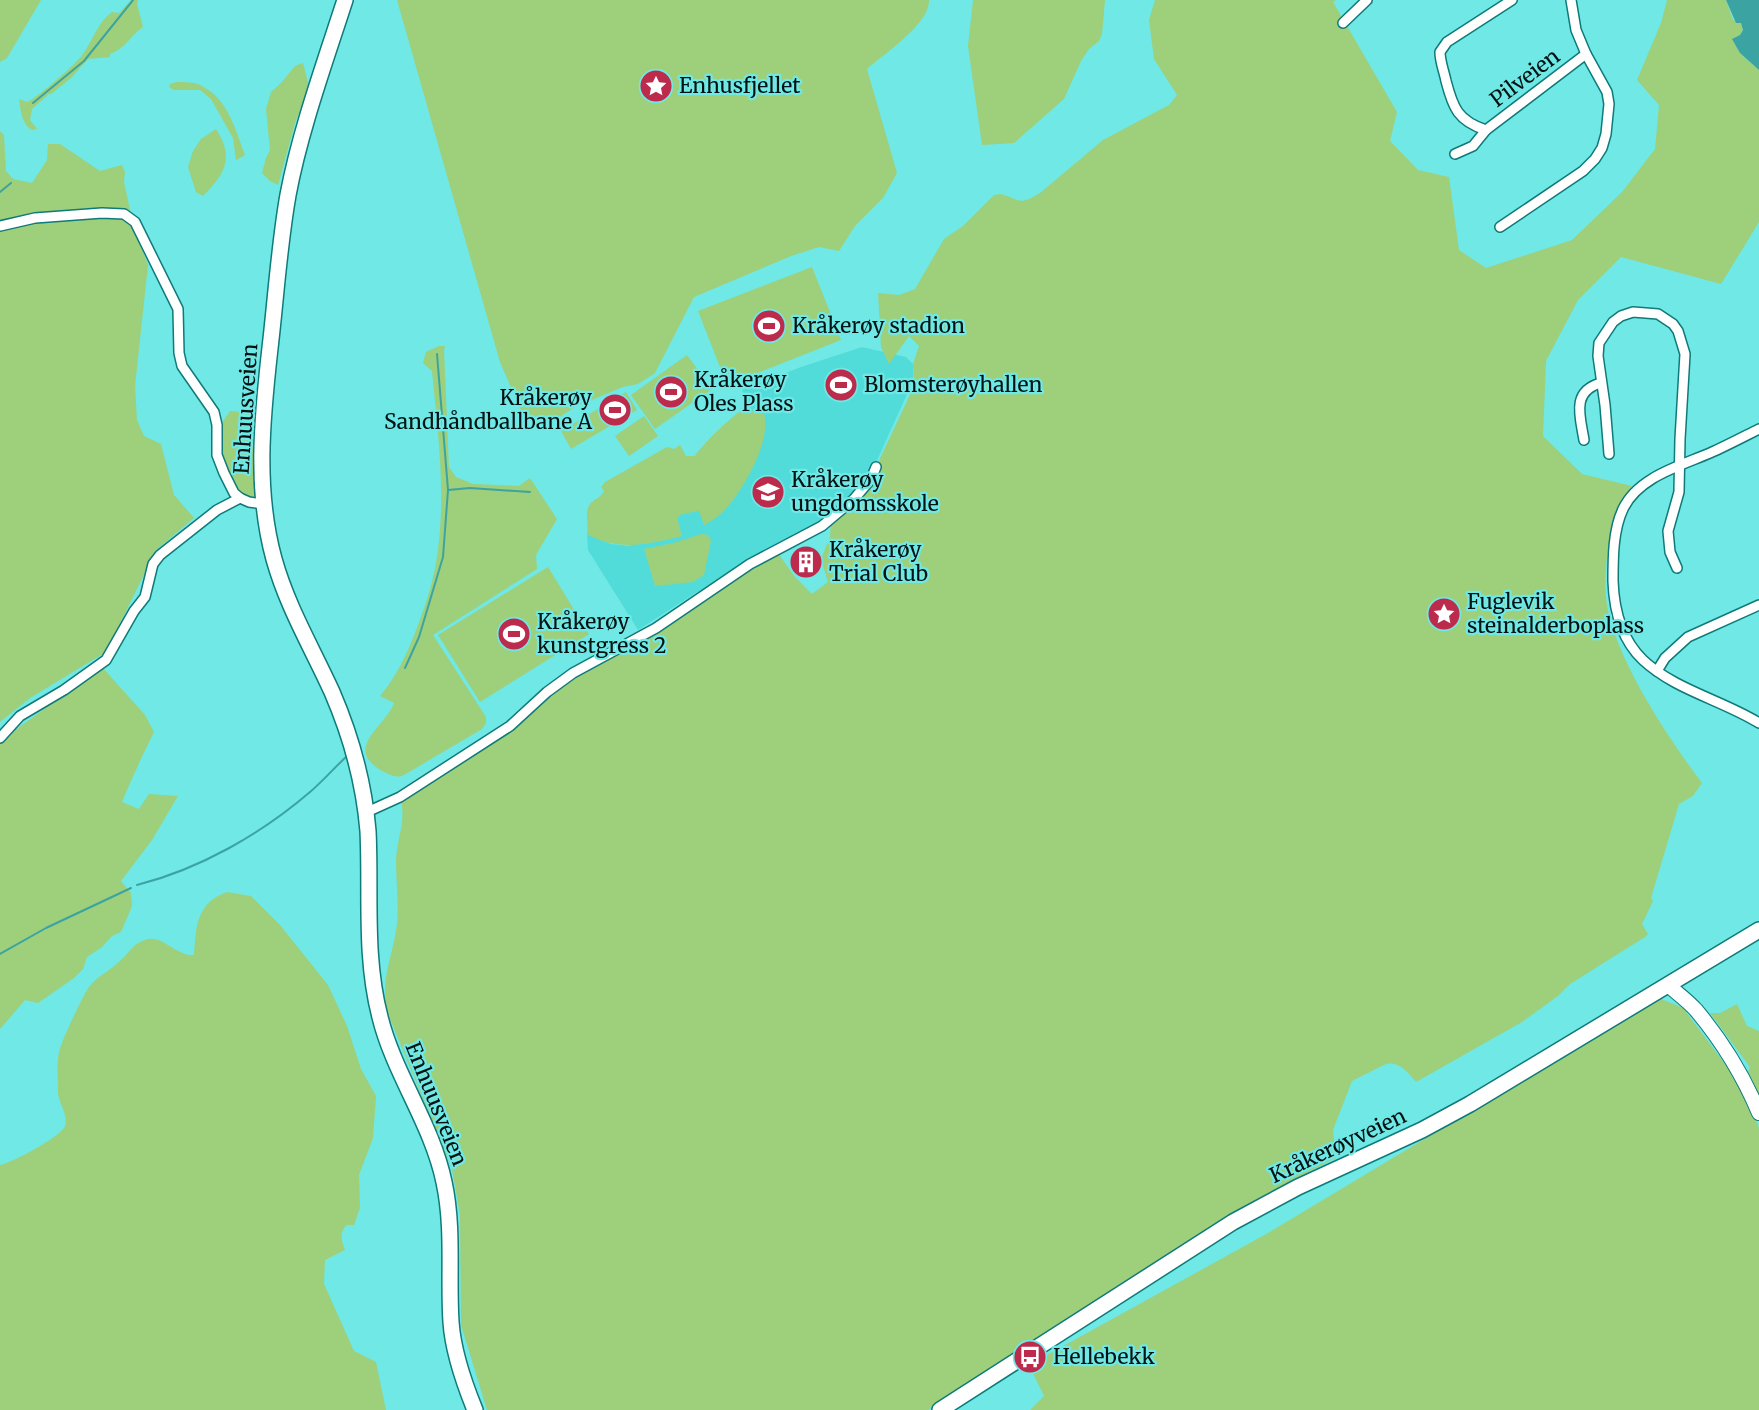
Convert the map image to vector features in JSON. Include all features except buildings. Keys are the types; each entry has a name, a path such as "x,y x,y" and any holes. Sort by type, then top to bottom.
{"main road":[{"name":"Enhuusveien","path":"345,0 299,148 288,195 262,428 263,504 278,573 346,728 357,766 367,812 370,866 369,952 372,983 380,1020 434,1148 444,1180 450,1223 451,1324 460,1364 475,1410"},
{"name":"Kråkerøyveien","path":"940,1410 1233,1222 1298,1187 1422,1130 1460,1109 1759,930"},
{"path":"1682,976 1694,1008"},
{"path":"1668,985 1694,1008 1741,1073 1759,1113"}],"street":[{"path":"1343,23 1367,0"},
{"name":"Pilveien","path":"1486,130 1468,123 1458,114 1451,102 1440,52 1454,38 1512,0"},
{"path":"1500,227 1583,171 1602,148 1609,117 1607,92 1576,30 1571,0"},
{"name":"Pilveien","path":"1455,154 1473,146 1486,130 1586,54"},
{"path":"0,226 35,218 102,213 124,214 135,222 178,309 179,354 182,366 214,412 217,425 217,455 230,487 240,498 263,504"},
{"path":"1609,454 1598,356 1599,343 1613,322 1621,316 1633,312 1658,314 1673,324 1683,342 1686,354 1678,466 1679,492 1668,531 1670,552 1677,568"},
{"path":"1584,440 1580,406 1582,395 1590,386 1601,383"},
{"path":"1759,429 1678,466 1640,488 1622,511 1617,527 1613,558 1614,599 1617,613 1625,637 1642,659 1670,680 1759,723"},
{"path":"367,812 399,796 510,726 573,673 656,628 750,564 822,526 854,499 871,479 876,467"},
{"path":"0,738 20,717 64,690 106,660 134,611 145,597 153,564 160,555 217,510 240,498"},
{"path":"1657,671 1665,658 1688,637 1759,605"}],"shaded area":[{"path":"0,0 41,0 7,58 0,62"},
{"path":"131,0 138,0 143,27 110,54 110,57 88,59 71,78 32,109 30,120 37,129 32,130 28,127 22,116 19,99 27,102 73,65 83,54 107,16 112,12 119,13"},
{"path":"397,0 929,0 922,19 915,28 867,69 897,173 883,198 855,226 839,251 819,247 791,256 694,297 655,373 638,384 623,387 577,406 553,421 535,420 521,411 500,362"},
{"path":"973,0 1105,0 1102,34 1099,41 1089,49 1081,61 1064,99 1014,143 982,145 968,46"},
{"path":"1155,0 1336,0 1333,2 1397,112 1390,141 1418,170 1449,177 1459,250 1486,268 1572,240 1622,192 1655,149 1659,105 1637,80 1661,23 1667,0 1726,0 1733,20 1741,23 1743,30 1733,39 1740,53 1759,70 1759,222 1721,284 1621,257 1578,300 1546,361 1543,436 1582,474 1632,486 1613,523 1607,553 1606,596 1612,627 1632,674 1660,722 1702,783 1693,796 1679,804 1651,898 1653,901 1642,924 1648,934 1570,984 1558,996 1522,1022 1416,1082 1403,1068 1395,1064 1386,1064 1352,1081 1333,1130 1336,1158 1294,1179 928,1410 487,1410 461,1325 460,1215 452,1169 388,1014 386,1002 386,979 397,924 396,860 402,821 400,797 510,726 547,692 635,640 776,550 794,576 812,594 828,582 821,559 830,537 831,519 876,467 914,386 913,364 919,346 909,336 889,364 881,347 878,293 899,295 915,289 944,239 963,226 994,195 1001,194 1020,201 1033,197 1103,140 1169,105 1177,95 1154,59 1149,20"},
{"path":"303,63 309,86 295,123 278,185 262,173 270,150 266,109 271,92 295,66"},
{"path":"177,82 198,84 217,98 234,125 245,155 236,160 233,138 211,99 200,90 174,90 169,87 170,84"},
{"path":"216,129 225,148 225,164 217,180 203,196 196,192 188,167 193,151 201,139"},
{"path":"0,131 4,135 6,171 13,179 32,183 47,160 48,144 60,144 100,171 122,165 134,228 148,265 135,386 137,420 144,436 161,444 174,495 194,518 156,550 106,652 30,698 0,722"},
{"name":"Kråkerøy stadion","path":"812,267 841,340 727,385 698,311"},
{"path":"439,346 445,346 449,467 456,477 473,484 519,486 530,478 557,519 536,555 537,569 433,635 486,717 486,723 482,729 404,775 393,776 373,764 366,756 366,747 394,703 380,696 396,674 412,642 422,616 436,563 441,515 439,442 432,371 423,363 426,352"},
{"name":"Kråkerøy ungdomsskole","path":"862,347 906,357 913,364 913,381 870,476 852,497 816,526 774,546 638,630 588,550 587,534 611,544 629,546 677,518 749,410 742,390"},
{"name":"Kråkerøy Oles Plass","path":"687,355 712,389 655,429 631,395"},
{"path":"626,392 637,410 571,449 561,431"},
{"path":"745,409 764,414 764,438 747,479 719,515 704,525 699,511 682,514 677,518 682,536 646,544 610,543 587,534 588,507 603,493 601,487 605,482 667,447 674,449 680,445 686,456 695,456 718,430"},
{"path":"230,411 255,413 258,493 254,497 244,496 231,481 220,449 219,427"},
{"path":"644,416 658,436 629,456 615,436"},
{"path":"702,534 708,535 711,541 704,575 693,582 655,586 644,549"},
{"name":"Kråkerøy kunstgress 2","path":"548,567 589,634 480,702 438,635"},
{"path":"102,667 145,715 154,732 122,802 139,809 149,794 178,796 152,840 121,881 131,893 132,906 121,932 112,936 102,947 87,957 83,969 74,978 38,1003 25,1000 0,1029 0,741"},
{"path":"227,892 251,896 280,925 328,985 347,1026 361,1069 376,1096 373,1138 359,1175 360,1208 354,1225 347,1225 343,1230 342,1240 345,1250 325,1260 324,1284 354,1351 376,1362 386,1410 0,1410 0,1165 36,1148 55,1136 65,1126 65,1117 58,1094 59,1054 73,1018 92,983 143,940 159,940 181,952 194,955 197,926 203,909"},
{"path":"1659,998 1683,1008 1746,1092 1759,1128 1759,1410 1030,1410 1044,1396 1029,1365 1268,1233"},
{"path":"1737,1004 1747,1026 1759,1031 1759,1095 1748,1071 1750,1067 1710,1013 1720,1013"}],"water":[{"path":"1726,0 1759,0 1759,70 1740,53 1732,39 1740,35 1743,30 1741,23 1736,23"}],"waterway":[{"path":"33,103 84,61 133,0"},
{"path":"0,192 11,183"},
{"path":"405,668 419,637 443,557 448,490 437,354"},
{"path":"448,490 470,488 530,492"},
{"path":"137,885 184,870 250,836 310,792 346,757"},
{"path":"0,954 46,928 131,888"}],"place":[{"name":"Enhusfjellet","path":"656,86"},
{"name":"Kråkerøy stadion","path":"769,326"},
{"name":"Blomsterøyhallen","path":"841,385"},
{"name":"Kråkerøy Oles Plass","path":"671,392"},
{"name":"Kråkerøy Sandhåndballbane A","path":"615,410"},
{"name":"Kråkerøy ungdomsskole","path":"768,492"},
{"name":"Kråkerøy Trial Club","path":"806,562"},
{"name":"Fuglevik steinalderboplass","path":"1444,614"},
{"name":"Kråkerøy kunstgress 2","path":"514,634"},
{"name":"Hellebekk","path":"1030,1357"}]}
